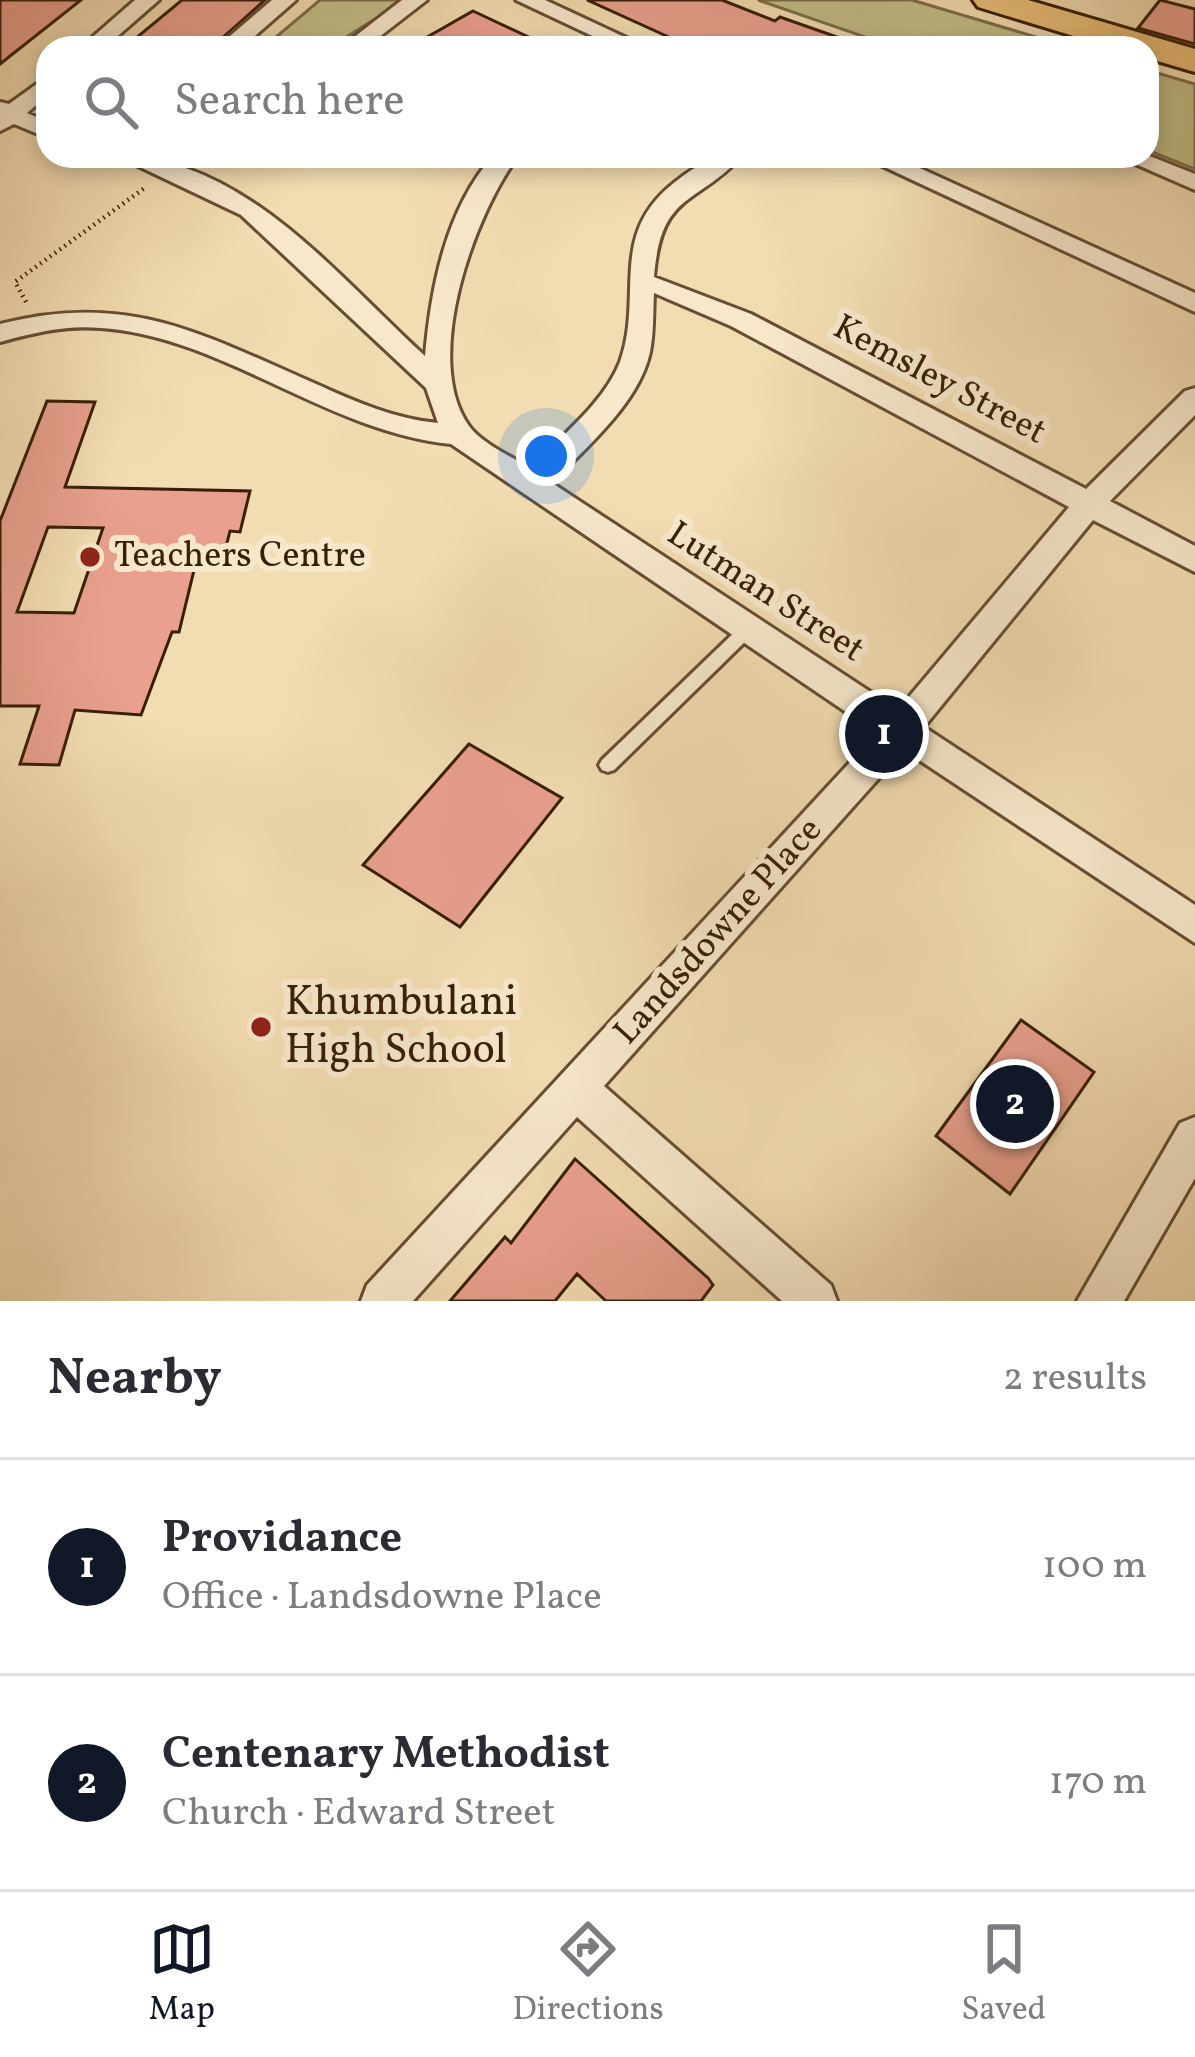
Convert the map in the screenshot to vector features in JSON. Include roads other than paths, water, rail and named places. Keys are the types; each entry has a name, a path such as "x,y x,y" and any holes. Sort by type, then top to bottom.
{"main road":[{"path":"996,2 1111,36"},
{"path":"1159,50 1195,61"}],"street":[{"path":"105,36 148,0"},
{"path":"241,36 284,0"},
{"path":"367,36 416,0"},
{"path":"527,0 610,36"},
{"path":"3,118 36,92"},
{"path":"3,118 36,128"},
{"path":"0,333 37,321 102,316 138,322 397,427 458,435 438,384 269,224 162,168"},
{"path":"178,174 190,168"},
{"path":"438,384 450,274 476,193 496,168"},
{"path":"530,487 627,378 640,330 646,231 653,214 673,193 712,168"},
{"path":"899,168 1195,304"},
{"path":"1158,168 1195,183"},
{"name":"Kemsley Street","path":"641,282 686,295 742,320 1195,560"},
{"name":"Landsdowne Place","path":"383,1301 902,729 1089,504 1195,398"},
{"name":"Lutman Street","path":"458,435 1195,926"},
{"path":"577,1090 815,1301"},
{"path":"1099,1301 1195,1138"}],"lane":[{"path":"608,765 748,628"}],"place":[{"name":"Teachers Centre","path":"90,557"},
{"name":"Providance","path":"884,734"},
{"name":"Khumbulani High School","path":"261,1027"},
{"name":"Centenary Methodist","path":"1015,1104"}]}
